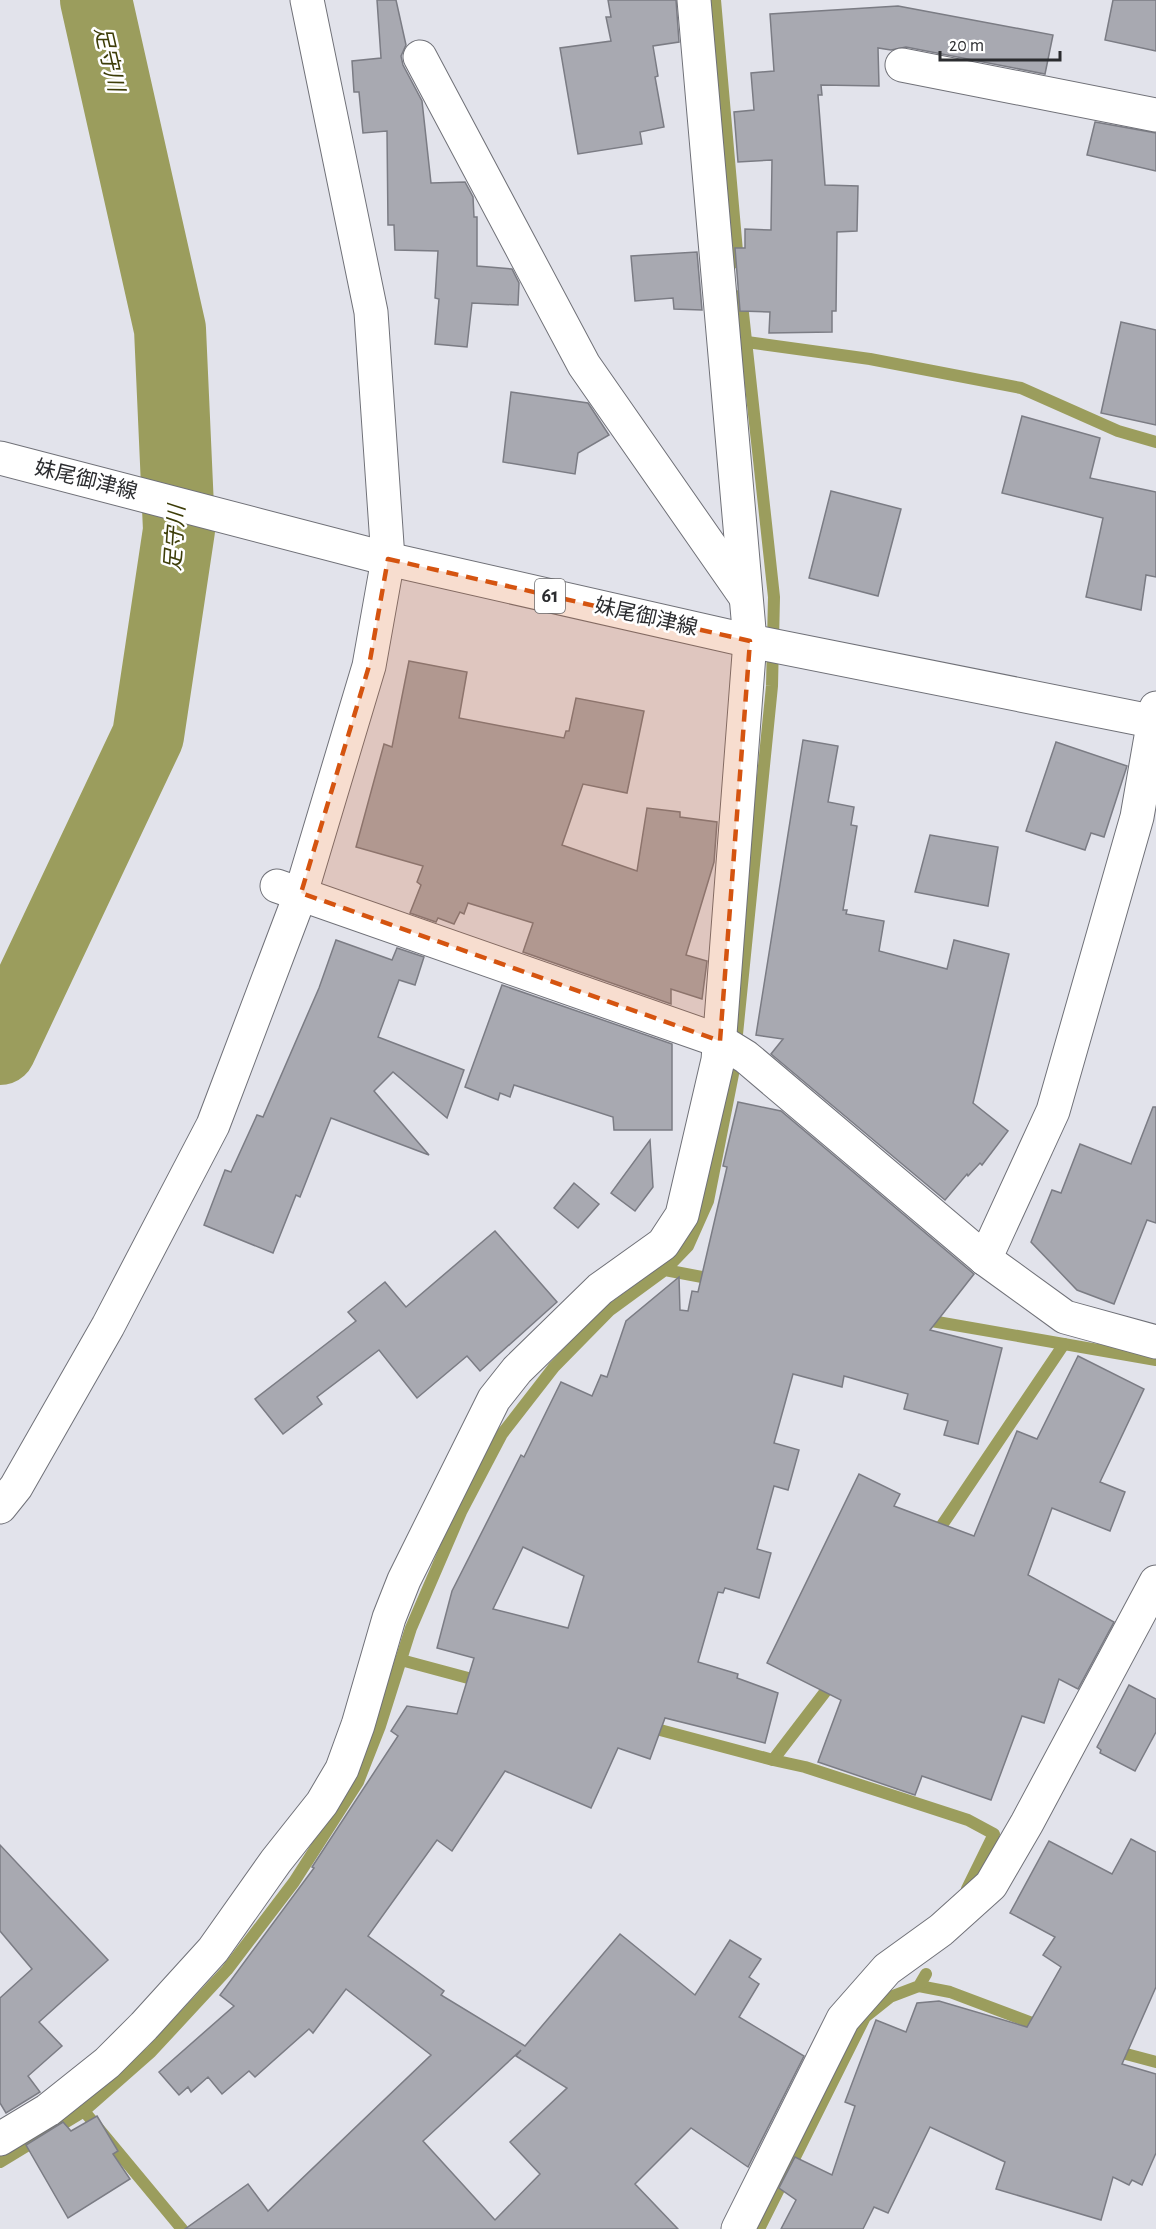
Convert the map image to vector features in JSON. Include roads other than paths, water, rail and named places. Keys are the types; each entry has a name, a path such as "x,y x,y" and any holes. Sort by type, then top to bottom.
{"street":[{"path":"0,1507 15,1487 108,1326 213,1125 289,889 369,666 388,559 371,312 308,0"},
{"path":"0,2139 48,2110 107,2063 144,2026 213,1950 322,1803 342,1769 358,1725 389,1618 404,1580 494,1399 517,1370 600,1289 663,1244 682,1215 718,1060 731,1048 754,642 746,598 694,0"},
{"path":"420,57 584,365 746,598"},
{"path":"902,65 1156,116"},
{"name":"妹尾御津線","path":"0,458 388,559 754,642 1155,717"},
{"path":"985,1259 1053,1111 1137,817 1155,717"},
{"path":"289,889 731,1048 985,1259 1065,1317 1156,1341"},
{"path":"738,2229 843,2019 887,1969 941,1930 991,1885 1156,1582"}],"waterway":[{"name":"足守川","path":"0,1049 148,736 179,530 170,329 96,0"},
{"path":"715,0 738,263"},
{"path":"665,1270 688,1246 708,1201 733,1074 772,686 774,597 741,295"},
{"path":"747,342 870,359 1021,388 1118,431 1156,442"},
{"path":"0,2162 84,2111 151,2052 227,1970 294,1882 358,1782 380,1726 411,1628 461,1512 502,1434 554,1367 609,1311 665,1270 718,1280"},
{"path":"920,1319 1156,1360"},
{"path":"934,1537 1064,1344"},
{"path":"401,1660 483,1682"},
{"path":"645,1726 773,1760 835,1679"},
{"path":"773,1760 805,1767 968,1820 994,1834 967,1889"},
{"path":"759,2229 865,2017 890,1997 919,1986 926,1974"},
{"path":"919,1986 950,1992 1043,2027"},
{"path":"1111,2050 1156,2062"},
{"path":"84,2111 182,2229"}]}
